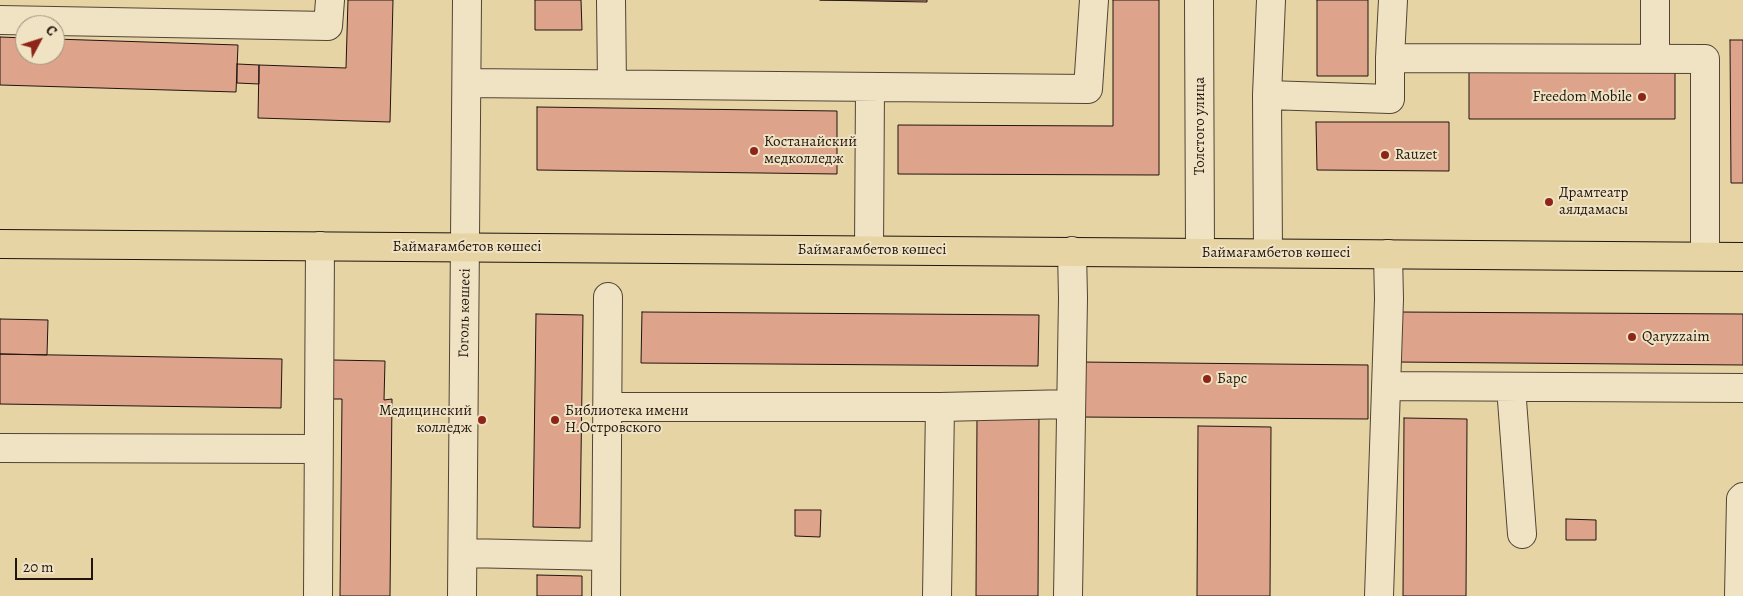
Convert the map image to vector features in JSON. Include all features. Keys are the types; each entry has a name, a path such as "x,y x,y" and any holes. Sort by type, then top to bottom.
{"main road":[{"name":"Баймағамбетов көшесі","path":"0,244 1743,257"}],"street":[{"path":"0,20 328,26 330,0"},
{"name":"Гоголь көшесі","path":"462,596 467,0"},
{"path":"611,0 612,84"},
{"path":"467,83 1088,88 1094,0"},
{"name":"Толстого улица","path":"1199,0 1200,252"},
{"path":"1268,253 1267,95 1271,0"},
{"path":"1267,95 1390,99 1393,0"},
{"path":"1655,0 1655,59"},
{"path":"1390,58 1705,59 1705,256"},
{"path":"870,87 870,250"},
{"path":"318,596 320,246"},
{"path":"1068,596 1073,298 1072,251"},
{"path":"1379,596 1389,299 1388,254"},
{"path":"606,596 608,297"},
{"path":"1386,386 1743,388"},
{"path":"1511,387 1522,534"},
{"path":"607,407 940,407 1071,404"},
{"path":"937,596 940,407"},
{"path":"0,448 318,449"},
{"path":"1739,596 1741,499 1743,497"},
{"path":"463,553 606,556"}],"building":[{"path":"348,0 393,0 390,122 258,118 259,65 346,68"},
{"path":"535,0 581,0 582,30 535,30"},
{"path":"820,0 927,0 927,2"},
{"path":"1113,0 1159,0 1159,175 898,174 898,125 1113,126"},
{"path":"1317,0 1368,0 1368,76 1317,76"},
{"path":"0,37 15,38 15,65 65,65 65,39 238,45 236,92 0,85"},
{"path":"1730,40 1743,40 1743,183 1731,183"},
{"path":"237,64 259,65 259,84 237,83"},
{"path":"1469,72 1675,72 1675,119 1469,119"},
{"path":"537,107 837,111 837,174 537,170"},
{"path":"1316,122 1449,122 1449,171 1317,170"},
{"path":"642,312 1039,315 1038,366 641,363"},
{"path":"1397,312 1743,314 1743,365 1397,362"},
{"path":"536,314 583,315 580,528 533,527"},
{"path":"0,319 48,320 47,355 0,354"},
{"path":"0,354 282,359 281,408 0,404"},
{"path":"333,360 385,361 384,400 392,399 390,596 340,596 342,399 333,399"},
{"path":"1079,362 1368,365 1368,419 1078,417"},
{"path":"977,416 1039,417 1038,596 976,596"},
{"path":"1404,418 1467,419 1466,596 1403,596"},
{"path":"1198,426 1271,427 1270,596 1197,596"},
{"path":"795,510 821,510 820,537 795,536"},
{"path":"1566,519 1596,520 1596,540 1566,540"},
{"path":"537,575 582,576 582,596 537,596"}],"place":[{"name":"Freedom Mobile","path":"1642,97"},
{"name":"Костанайский медколледж","path":"754,151"},
{"name":"Rauzet","path":"1385,155"},
{"name":"Драмтеатр аялдамасы","path":"1549,202"},
{"name":"Qaryzzaim","path":"1632,337"},
{"name":"Барс","path":"1207,379"},
{"name":"Медицинский колледж","path":"482,420"},
{"name":"Библиотека имени Н.Островского","path":"555,420"}]}
